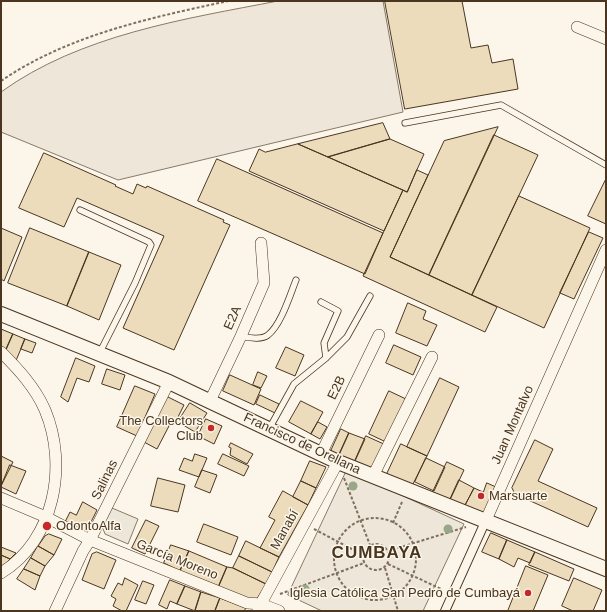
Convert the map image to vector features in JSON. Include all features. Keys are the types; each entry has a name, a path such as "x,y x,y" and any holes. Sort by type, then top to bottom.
{"street":[{"path":"577,27 606,39"},
{"name":"E2A","path":"210,400 241,336 264,283 261,243"},
{"name":"Juan Montalvo","path":"445,611 606,250"},
{"name":"Francisco de Orellana","path":"1,314 210,400 338,462 606,569"},
{"name":"E2B","path":"321,454 379,335"},
{"path":"1,352 33,388 45,410 56,452 55,490 46,517 37,536 25,553 1,573"},
{"path":"373,476 432,357"},
{"name":"Salinas","path":"55,611 83,551 90,540 169,382"},
{"name":"Manabí","path":"259,607 338,462"},
{"name":"García Moreno","path":"1,498 46,517 90,540 247,603 279,611"}],"lane":[{"path":"405,123 501,105 606,165"},
{"path":"80,210 149,242 151,245 135,283 99,354"},
{"path":"241,336 261,338 267,336 278,323 296,280"},
{"path":"269,429 294,384 326,358 347,337 370,296"},
{"path":"322,302 338,311 324,343 326,358"}],"path":[{"path":"1,81 47,55 104,32 133,23 228,1"},
{"path":"344,476 370,545"},
{"path":"393,523 400,507"},
{"path":"380,519 393,523 404,530 413,544 416,560 413,576 402,591 393,596 374,600 355,596 344,586 336,573 334,557 338,541 352,526 360,521 380,519"},
{"path":"388,551 470,526"},
{"path":"313,528 363,555"},
{"path":"370,545 383,545 388,551 390,560 385,568 373,570 364,563 363,555 370,545"},
{"path":"280,594 364,563"},
{"path":"388,564 441,589"},
{"path":"385,568 398,611"}],"shaded area":[{"path":"278,1 383,1 403,112 118,180 1,132 1,92 32,72 64,56 134,32 206,15"},
{"path":"347,470 464,524 423,611 322,611 288,595"},
{"path":"112,508 138,519 128,544 105,534 102,526"}],"building":[{"path":"385,1 462,1 471,48 488,45 492,63 513,59 518,89 405,109"},
{"path":"383,123 390,139 328,157 298,144"},
{"path":"498,127 429,275 390,257 444,141"},
{"path":"494,135 538,155 472,295 429,275"},
{"path":"390,139 424,154 407,192 328,157"},
{"path":"298,144 403,190 384,231 249,171 259,149 265,152"},
{"path":"44,153 133,194 137,184 146,188 147,186 224,220 223,222 230,225 174,350 123,328 164,236 77,198 64,227 19,208"},
{"path":"217,159 383,233 365,274 198,201"},
{"path":"417,170 428,175 390,257 497,307 485,332 363,276 403,190 407,192"},
{"path":"606,179 606,224 588,216"},
{"path":"519,196 590,228 544,328 472,295"},
{"path":"1,228 22,237 4,281 1,279"},
{"path":"30,228 89,252 67,306 8,283"},
{"path":"589,232 603,238 574,299 560,293"},
{"path":"89,252 121,265 99,320 67,306"},
{"path":"408,303 426,311 423,319 437,325 427,346 396,333"},
{"path":"1,329 13,334 5,352 1,348"},
{"path":"13,334 25,339 15,363 5,352"},
{"path":"25,339 36,343 32,353 21,349"},
{"path":"394,345 421,357 413,375 386,363"},
{"path":"286,347 304,355 295,376 276,368"},
{"path":"76,358 95,366 89,382 77,378 68,402 61,397"},
{"path":"107,369 125,375 120,390 102,384"},
{"path":"258,372 267,376 261,388 253,385"},
{"path":"230,375 261,389 254,405 223,391"},
{"path":"440,378 459,387 427,456 407,447"},
{"path":"135,386 155,394 137,436 117,427"},
{"path":"389,391 406,399 386,442 369,434"},
{"path":"260,395 279,404 275,413 256,404"},
{"path":"166,396 184,405 174,425 155,418"},
{"path":"301,401 323,412 311,434 289,422"},
{"path":"190,403 207,413 195,432 183,425 186,420 181,417"},
{"path":"206,419 222,426 214,444 198,436"},
{"path":"156,420 169,426 157,449 144,442"},
{"path":"318,422 327,427 320,439 311,434"},
{"path":"341,429 349,433 339,455 331,451"},
{"path":"349,433 365,439 355,461 339,455"},
{"path":"366,436 386,445 375,470 355,461"},
{"path":"535,440 553,449 538,481 597,508 588,527 515,494 512,488"},
{"path":"231,443 253,454 247,464 230,455 231,448 229,447"},
{"path":"401,444 427,456 412,486 387,474"},
{"path":"195,454 207,458 199,477 179,470 184,458 192,461"},
{"path":"223,454 249,466 244,476 218,464"},
{"path":"1,456 13,462 1,486"},
{"path":"426,458 445,467 434,491 415,482"},
{"path":"310,461 326,467 316,488 301,481"},
{"path":"447,462 464,470 449,502 432,494"},
{"path":"10,465 26,471 16,494 1,487"},
{"path":"202,470 217,475 210,493 195,487"},
{"path":"158,478 185,485 178,512 151,506"},
{"path":"459,480 474,488 463,509 449,502"},
{"path":"301,481 316,488 308,505 293,497"},
{"path":"487,483 498,488 483,518 463,509 474,488 483,492"},
{"path":"283,491 308,505 279,557 260,548 275,520 269,517"},
{"path":"83,502 97,510 87,530 81,532 64,524 70,512 76,515"},
{"path":"146,520 159,526 145,554 132,548"},
{"path":"204,524 238,537 231,555 197,542"},
{"path":"491,533 507,540 499,559 482,552"},
{"path":"49,534 62,539 54,555 38,546 45,536"},
{"path":"507,540 535,552 530,563 518,558 514,567 499,559"},
{"path":"246,541 279,557 272,572 239,556"},
{"path":"171,545 189,551 180,571 164,563"},
{"path":"38,546 54,555 45,566 31,558"},
{"path":"1,547 16,553 10,559 1,555"},
{"path":"189,551 227,567 218,588 180,571"},
{"path":"97,552 116,560 104,589 82,580 92,554"},
{"path":"535,552 574,569 569,581 529,565"},
{"path":"1,555 10,559 1,569"},
{"path":"239,556 272,572 266,584 233,568"},
{"path":"31,558 45,566 40,576 24,569"},
{"name":"Iglesia Católica San Pedro de Cumbayá","path":"526,566 548,575 533,611 508,611"},
{"path":"227,567 233,568 266,584 255,602 218,588"},
{"path":"24,569 40,576 35,590 17,579"},
{"path":"125,578 138,585 126,611 122,611 113,606 116,599 111,596 118,583 122,585"},
{"path":"574,578 602,590 593,611 573,611 562,606"},
{"path":"170,580 185,586 177,604 170,601 167,609 159,605"},
{"path":"143,581 154,585 146,604 135,600"},
{"path":"185,586 201,592 195,611 177,604"},
{"path":"201,592 220,598 215,611 195,611"},
{"path":"220,598 246,608 244,611 215,611"}],"place":[{"name":"The Collectors Club","path":"211,428"},
{"name":"Marsuarte","path":"481,496"},
{"name":"OdontoAlfa","path":"47,526"},
{"name":"Iglesia Católica San Pedro de Cumbayá","path":"528,593"}],"district":[{"name":"CUMBAYA","path":"377,553"}]}
